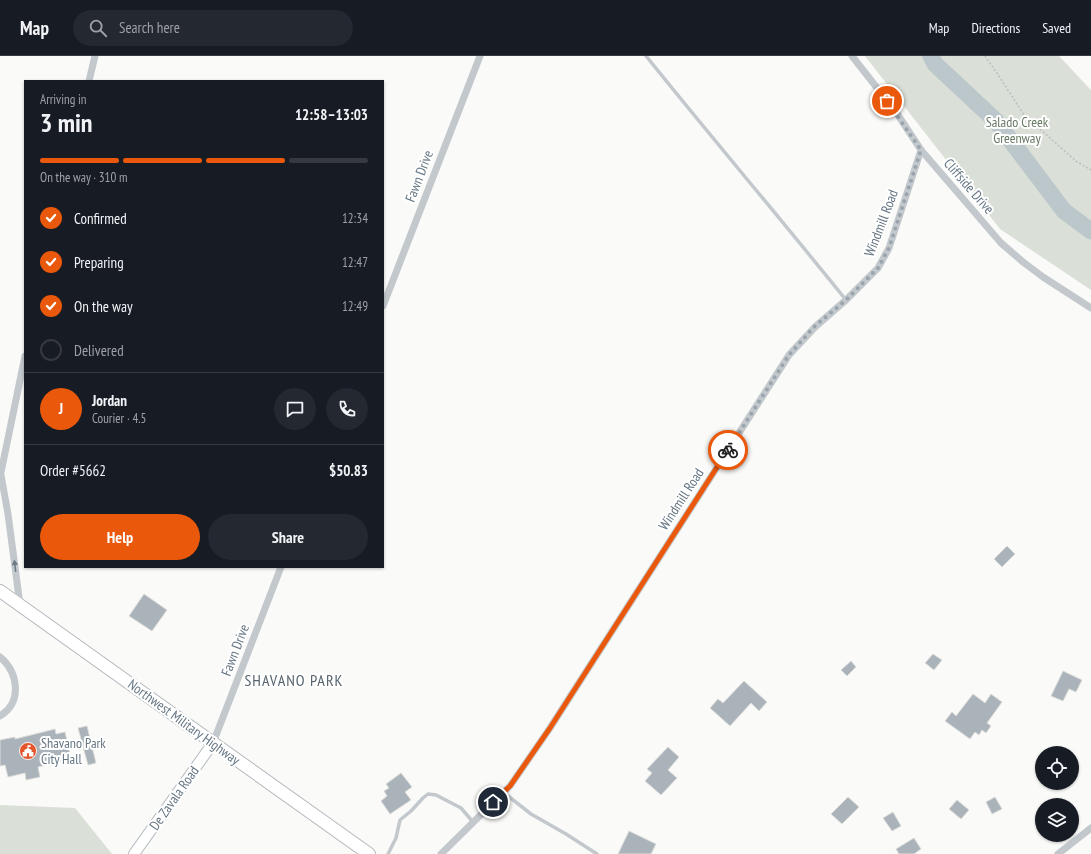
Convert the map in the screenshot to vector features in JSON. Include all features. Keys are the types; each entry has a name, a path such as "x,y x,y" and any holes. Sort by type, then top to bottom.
{"main road":[{"name":"Northwest Military Highway","path":"0,591 369,854"},
{"name":"De Zavala Road","path":"134,854 213,743"}],"street":[{"path":"89,80 95,56"},
{"name":"Fawn Drive","path":"384,303 480,56"},
{"name":"Cliffside Drive","path":"852,56 896,112 921,150 1001,243 1043,277 1091,308"},
{"name":"Windmill Road","path":"441,854 510,786 550,728 783,362 814,327 846,300 878,268 889,248 921,150"},
{"path":"20,605 8,514 0,476 24,361"},
{"name":"Fawn Drive","path":"213,743 282,568"},
{"path":"0,657 11,669 16,688 15,696 11,705 6,712 0,716"},
{"path":"1058,854 1091,828"}],"lane":[{"path":"646,56 700,124 762,196 846,300"},
{"path":"503,792 531,814 597,854"},
{"path":"388,854 396,838 400,820 428,794 436,795 461,808 473,822"}],"path":[{"path":"985,56 998,73 1024,115 1076,161 1091,170"}],"green space":[{"name":"Salado Creek Greenway","path":"865,56 1059,56 1091,90 1091,290 1000,229"},
{"path":"0,805 75,808 112,854 0,854"}],"building":[{"path":"1007,546 1015,554 1002,567 994,559"},
{"path":"144,594 167,610 152,631 129,616"},
{"path":"933,654 942,660 934,670 925,663"},
{"path":"851,661 856,667 847,676 841,670"},
{"path":"1063,671 1082,680 1076,692 1069,689 1063,701 1051,696"},
{"path":"744,681 767,702 759,711 751,703 730,726 710,708 718,699 723,703"},
{"path":"973,694 985,703 991,694 1002,702 987,723 991,726 986,733 982,730 979,735 975,732 970,739 945,721 952,712 956,716"},
{"path":"87,726 96,763 88,765 78,728"},
{"path":"55,729 56,734 65,732 71,759 38,767 40,777 26,780 25,773 8,777 5,765 0,766 0,740 15,737 15,739"},
{"path":"668,747 679,757 668,770 677,778 661,795 645,781 652,773 647,769"},
{"path":"401,773 412,787 405,792 411,800 390,814 381,801 387,796 384,791 389,788 386,784"},
{"path":"848,797 859,807 842,824 831,814"},
{"path":"995,797 1002,809 992,814 986,802"},
{"path":"957,800 969,810 961,819 949,809"},
{"path":"893,812 901,826 892,831 883,818"},
{"path":"629,831 656,844 651,854 618,854"},
{"path":"914,838 921,849 914,854 899,854 896,849"}],"waterway":[{"path":"931,56 935,64 996,121 1064,211 1091,231"}],"way so far":[{"path":"728,450 783,362 814,327 846,300 878,268 889,248 921,150 887,101"}],"place":[{"name":"Shavano Park City Hall","path":"28,751"}],"district":[{"name":"SHAVANO PARK","path":"294,680"}],"route":[{"path":"493,802 510,786 550,728 728,450"}]}
